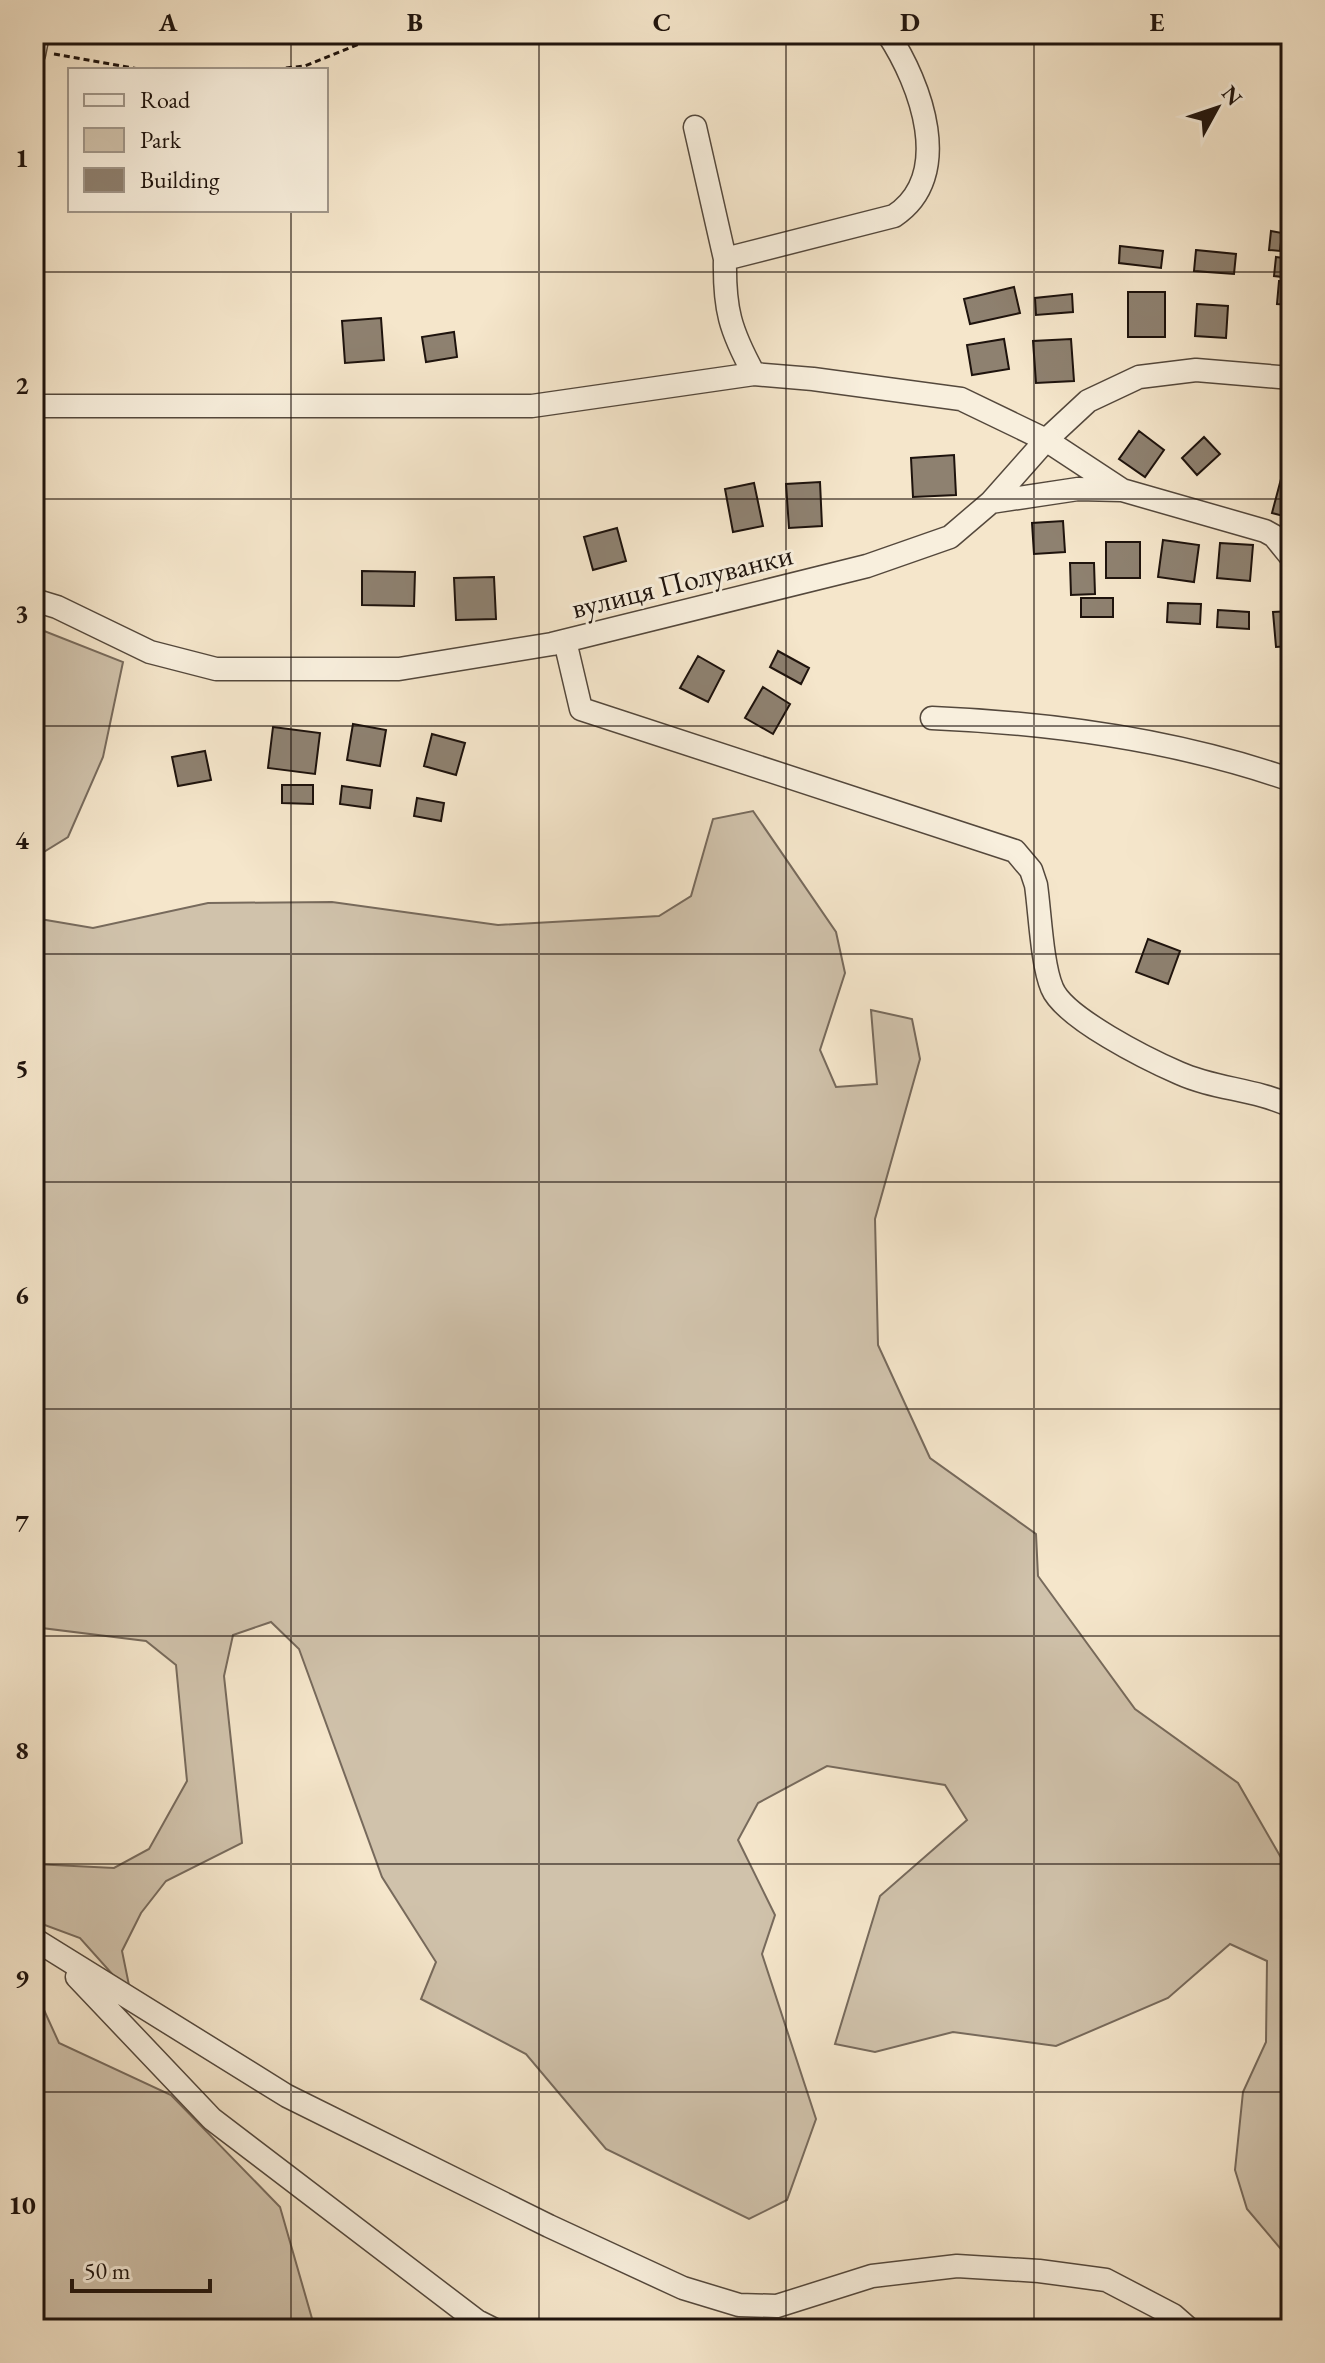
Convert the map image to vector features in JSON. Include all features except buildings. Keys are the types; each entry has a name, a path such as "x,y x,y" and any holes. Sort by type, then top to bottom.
{"street":[{"path":"725,259 894,216 911,205 920,192 930,161 906,61 888,34"},
{"path":"695,127 725,259 724,302 731,332 754,374"},
{"name":"вулиця Полуванки","path":"34,600 57,607 150,652 216,669 399,669 565,641 867,566 950,537 991,502 1046,440 1088,401 1139,377 1196,370 1291,378"},
{"path":"34,406 532,406 754,374 961,399 1046,440 1122,490"},
{"path":"991,502 1078,489 1122,490 1265,531 1274,536 1291,557"},
{"path":"565,641 581,709 1015,851 1031,870 1036,885 1053,991 1080,1018 1180,1074 1269,1096 1291,1106"},
{"path":"932,718 1021,723 1081,731 1226,760 1291,780"},
{"path":"43,1945 212,2119 477,2321 493,2329"},
{"path":"43,1945 287,2096 549,2226 683,2288 739,2305 777,2306 872,2276 957,2266 1039,2271 1106,2280 1173,2315 1189,2329"}],"path":[{"path":"361,44 362,34"},
{"path":"286,68 305,66 384,34"},
{"path":"40,47 135,68"}],"green space":[{"path":"34,627 123,662 103,757 68,837 34,858"},
{"path":"753,811 836,932 845,973 820,1050 836,1087 877,1084 871,1010 912,1019 920,1059 875,1219 878,1345 930,1458 1036,1534 1038,1576 1135,1709 1238,1783 1291,1875 1291,2261 1247,2209 1235,2170 1243,2092 1266,2042 1267,1961 1230,1944 1168,1998 1056,2046 953,2032 875,2052 835,2044 880,1896 967,1820 945,1785 827,1766 758,1803 738,1840 775,1915 762,1954 816,2119 787,2200 749,2219 606,2149 526,2054 421,1999 436,1962 382,1877 299,1649 271,1622 233,1635 224,1676 242,1843 166,1881 141,1913 122,1951 131,1995 80,1938 34,1921 34,1864 114,1868 149,1849 187,1781 176,1665 146,1641 34,1627 34,918 93,928 208,903 332,902 498,925 659,916 691,896 713,819"},
{"path":"34,1988 59,2043 171,2095 280,2207 313,2322 320,2329 34,2329"}]}
